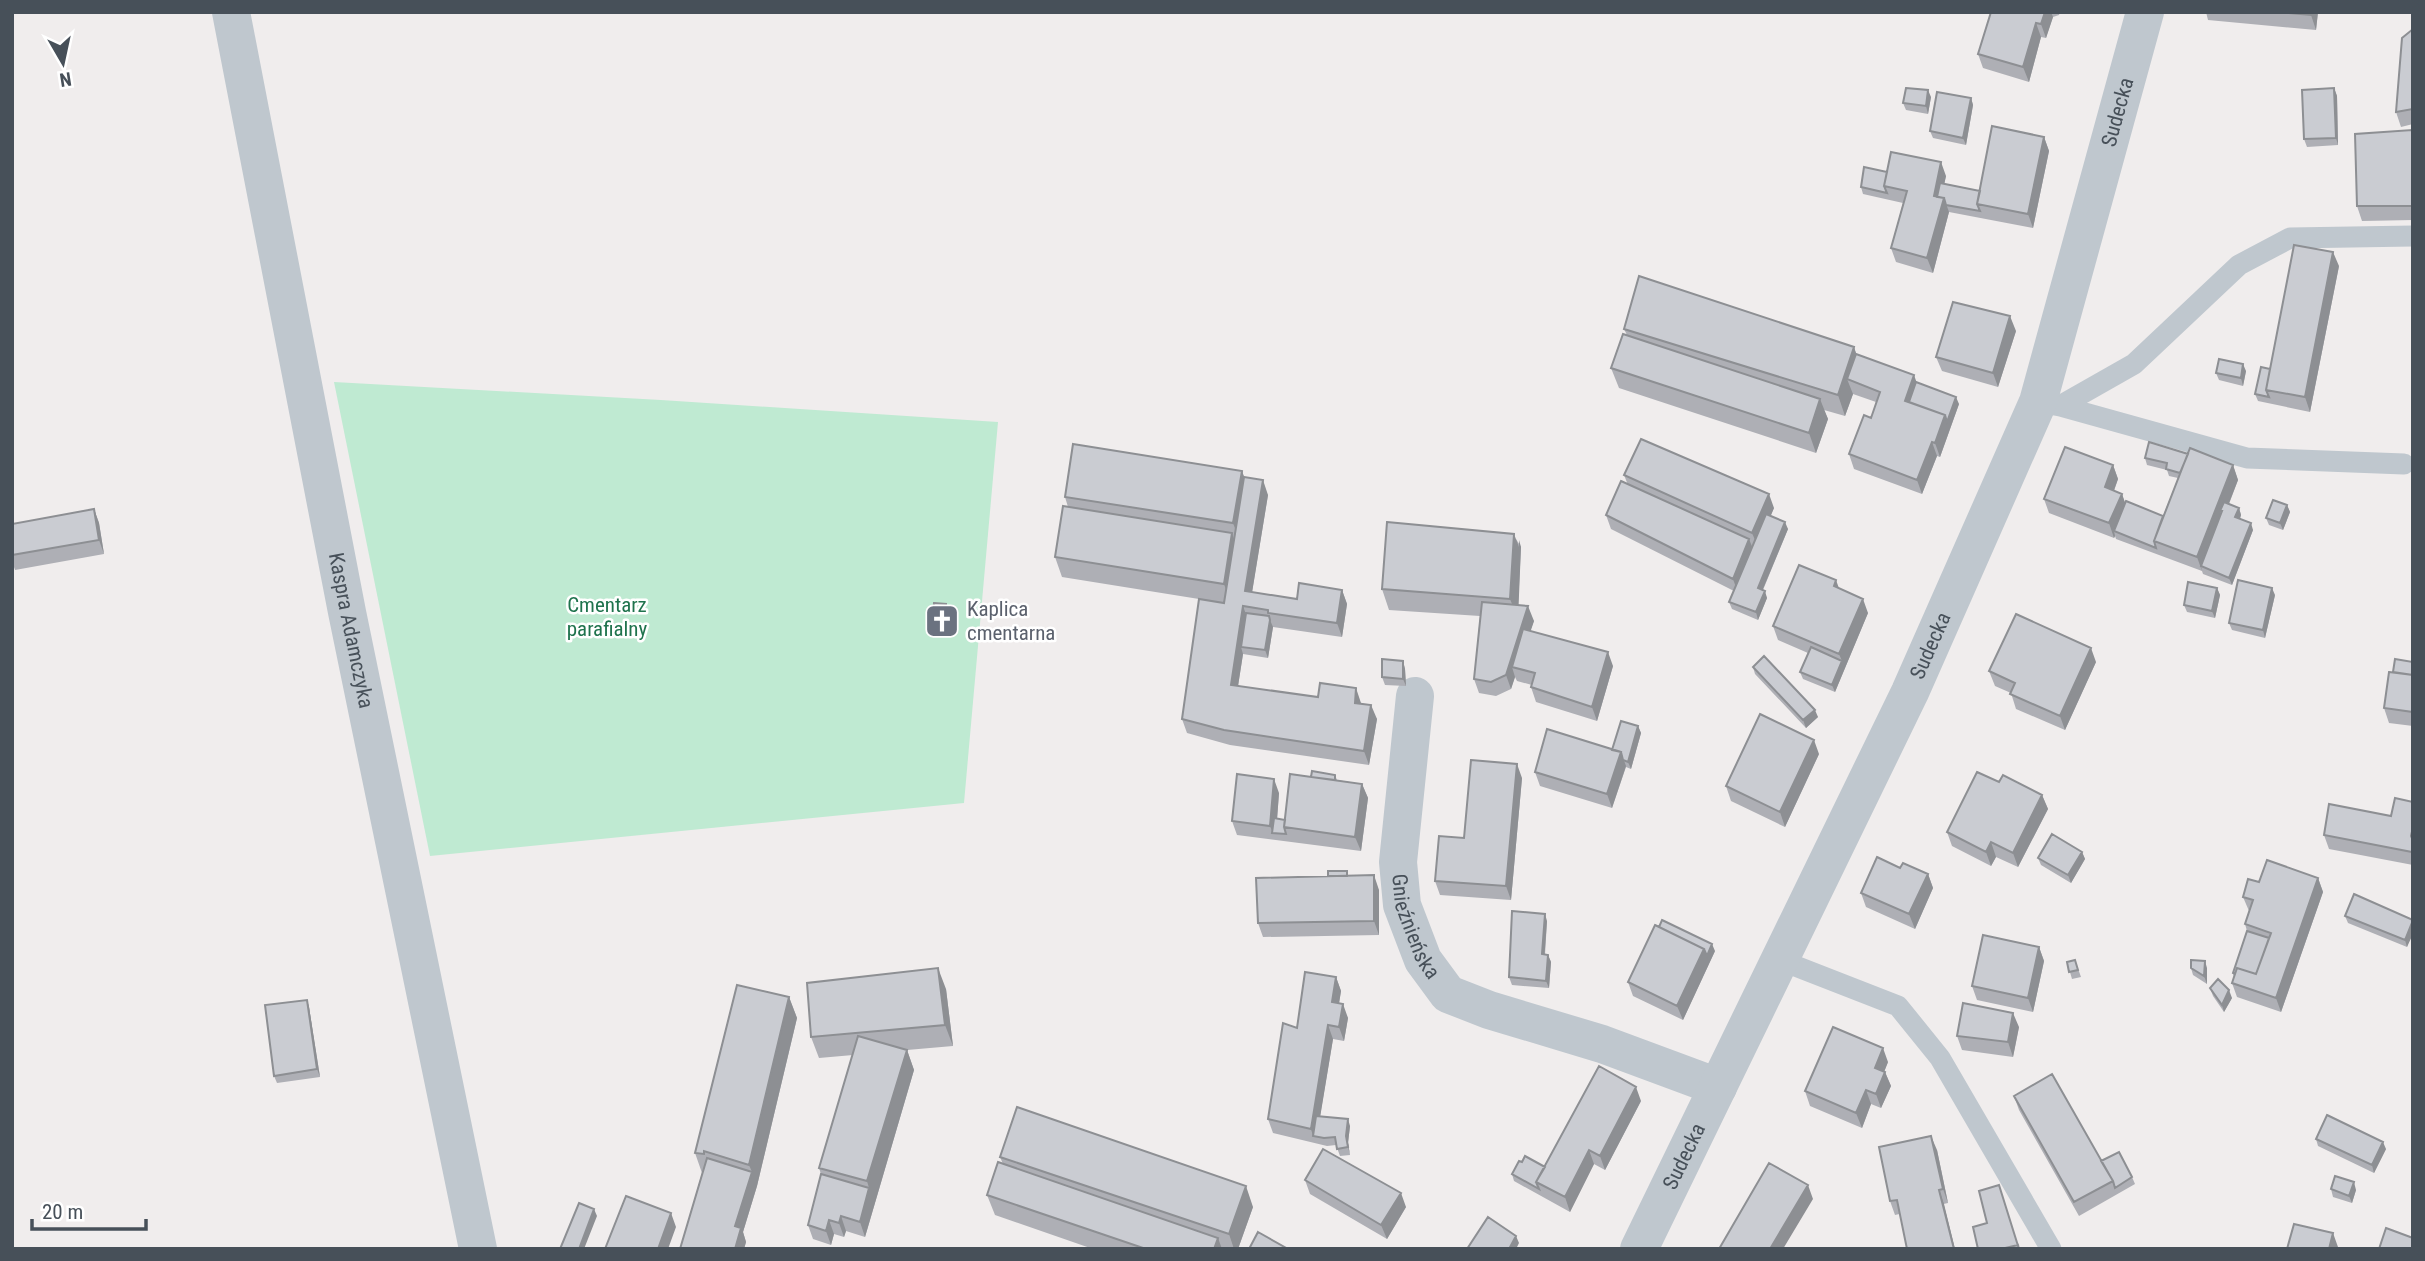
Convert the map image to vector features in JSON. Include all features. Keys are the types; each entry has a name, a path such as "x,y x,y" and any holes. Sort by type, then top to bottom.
{"street":[{"name":"Kaspra Adamczyka","path":"231,12 346,612 478,1249"},
{"name":"Sudecka","path":"1639,1249 2049,404 2145,12"},
{"name":"Gnieźnieńska","path":"1415,696 1398,862 1402,905 1423,960 1448,994 1489,1010 1602,1044 1718,1087"}],"lane":[{"path":"2049,404 2134,364 2239,265 2290,238 2413,236"},
{"path":"2049,404 2247,458 2404,464"},
{"path":"1780,960 1898,1006 1940,1058 2051,1249"}],"green space":[{"name":"Cmentarz parafialny","path":"334,382 998,422 964,803 430,856"}],"building":[{"path":"1991,12 2045,12 2041,24 2036,23 2023,67 1978,54"},
{"path":"2277,12 2312,12 2311,15"},
{"path":"2413,29 2413,109 2396,112 2402,38"},
{"path":"1906,88 1928,90 1926,106 1903,103"},
{"path":"2334,88 2336,138 2304,139 2302,90"},
{"path":"1937,92 1971,98 1963,138 1930,131"},
{"path":"1992,126 2044,137 2028,214 1977,204"},
{"path":"2412,130 2413,206 2357,206 2355,134"},
{"path":"1891,152 1941,162 1934,196 1944,198 1927,258 1891,248 1907,191 1884,186"},
{"path":"1864,167 1887,172 1884,186 1887,193 1861,187"},
{"path":"1940,183 1980,191 1977,204 1980,211 1946,205 1944,198 1937,197"},
{"path":"2294,245 2333,252 2305,397 2266,390"},
{"path":"1639,276 1854,347 1838,395 1624,329"},
{"path":"1953,302 2010,316 1993,373 1936,357"},
{"path":"1623,334 1820,399 1809,433 1611,368"},
{"path":"1856,354 1914,375 1905,401 1945,415 1917,480 1849,454 1864,415 1871,418 1880,392 1847,379"},
{"path":"2219,359 2243,364 2241,378 2216,373"},
{"path":"2261,367 2270,369 2266,390 2269,397 2255,394"},
{"path":"1916,382 1956,397 1947,422 1945,415 1909,402"},
{"path":"1641,439 1769,494 1752,533 1624,475"},
{"path":"2149,442 2188,454 2180,473 2166,469 2167,463 2145,458"},
{"path":"1073,444 1242,471 1233,523 1065,497"},
{"path":"2065,447 2113,465 2105,487 2122,494 2109,523 2044,499"},
{"path":"2190,448 2233,465 2197,557 2154,541"},
{"path":"1244,477 1263,480 1245,591 1297,599 1299,583 1342,590 1337,623 1268,613 1268,610 1243,606 1231,685 1318,697 1320,683 1356,688 1355,703 1371,705 1364,751 1224,730 1182,719 1199,599 1224,603"},
{"path":"1621,481 1749,539 1733,579 1606,515"},
{"path":"2273,500 2287,505 2280,523 2266,518"},
{"path":"2126,501 2163,516 2154,541 2156,548 2114,531"},
{"path":"2224,502 2239,508 2235,517 2251,523 2229,578 2201,566"},
{"path":"1063,506 1232,533 1224,584 1055,557"},
{"path":"94,509 99,540 12,555 12,524"},
{"path":"1766,514 1785,522 1758,588 1765,591 1756,612 1729,602"},
{"path":"1387,522 1514,534 1510,599 1382,589"},
{"path":"1799,565 1836,580 1834,586 1863,599 1839,654 1773,626"},
{"path":"2238,580 2272,588 2263,630 2229,623"},
{"path":"2188,582 2217,588 2212,611 2184,605"},
{"path":"1482,602 1528,606 1506,675 1491,682 1474,679"},
{"path":"934,603 946,604 945,625 932,624"},
{"path":"1246,613 1269,616 1265,650 1241,647"},
{"path":"2016,614 2091,648 2060,716 2010,694 2015,683 1989,671"},
{"path":"1523,629 1608,652 1592,707 1531,687 1535,673 1512,667"},
{"path":"1811,647 1842,661 1832,685 1800,672"},
{"path":"1764,656 1815,710 1803,720 1753,667"},
{"path":"1382,659 1403,661 1403,679 1382,677"},
{"path":"2395,659 2413,662 2413,675 2393,672"},
{"path":"2389,672 2413,675 2413,712 2384,708"},
{"path":"1760,714 1814,740 1780,812 1726,786"},
{"path":"1621,721 1638,726 1628,762 1623,760 1621,752 1612,750"},
{"path":"1547,729 1621,752 1607,794 1535,772"},
{"path":"1471,760 1517,764 1506,886 1435,881 1439,836 1464,838"},
{"path":"1312,771 1335,775 1335,780 1311,777"},
{"path":"1977,772 1999,782 2003,775 2042,795 2013,853 1991,842 1986,852 1947,832"},
{"path":"1237,774 1274,779 1270,826 1232,821"},
{"path":"1290,774 1362,784 1355,837 1284,827"},
{"path":"2395,798 2413,802 2412,852 2324,835 2329,804 2391,816"},
{"path":"1274,818 1285,820 1286,834 1272,833"},
{"path":"2052,834 2082,852 2068,875 2038,858"},
{"path":"1877,857 1900,868 1903,863 1928,874 1909,914 1861,893"},
{"path":"2267,860 2318,878 2276,998 2232,983 2237,968 2256,974 2271,933 2245,924 2253,900 2243,897 2248,879 2259,882"},
{"path":"1328,871 1347,871 1347,876 1328,876"},
{"path":"1374,875 1374,921 1258,923 1256,878"},
{"path":"2354,894 2413,920 2405,940 2345,916"},
{"path":"1512,911 1545,914 1542,954 1548,955 1546,981 1509,977"},
{"path":"1662,920 1712,944 1707,956 1704,949 1659,927"},
{"path":"1655,925 1704,949 1677,1006 1628,982"},
{"path":"2247,931 2269,938 2256,974 2237,968 2235,974 2233,973"},
{"path":"1983,935 2039,947 2028,998 1972,986"},
{"path":"2075,960 2078,970 2069,972 2067,962"},
{"path":"2191,960 2205,961 2204,976 2191,968"},
{"path":"938,968 945,1025 811,1037 807,983"},
{"path":"1305,972 1336,977 1332,1002 1343,1004 1339,1027 1328,1025 1311,1129 1268,1119 1283,1023 1297,1028"},
{"path":"2218,979 2229,990 2222,1005 2210,988"},
{"path":"737,985 789,997 749,1165 704,1151 704,1154 695,1153"},
{"path":"307,1000 317,1069 274,1076 265,1005"},
{"path":"1963,1003 2013,1013 2008,1042 1957,1036"},
{"path":"1833,1027 1883,1048 1875,1068 1885,1072 1876,1094 1866,1090 1856,1113 1805,1091"},
{"path":"858,1036 907,1050 867,1181 819,1168"},
{"path":"1599,1066 1636,1087 1600,1156 1589,1150 1565,1197 1536,1182"},
{"path":"2052,1074 2113,1181 2074,1202 2014,1096"},
{"path":"1017,1107 1246,1186 1229,1234 1000,1157"},
{"path":"2327,1115 2383,1142 2372,1165 2316,1139"},
{"path":"1316,1116 1348,1119 1348,1147 1337,1149 1335,1137 1313,1136"},
{"path":"1931,1136 1943,1189 1939,1190 1954,1249 1907,1249 1897,1200 1890,1201 1879,1147"},
{"path":"1323,1149 1401,1193 1381,1225 1305,1180"},
{"path":"2119,1152 2132,1177 2115,1188 2101,1161"},
{"path":"1525,1156 1545,1167 1536,1182 1539,1189 1512,1174"},
{"path":"707,1158 752,1172 735,1226 741,1228 735,1249 680,1249"},
{"path":"998,1162 1218,1238 1214,1249 1146,1249 987,1195"},
{"path":"1769,1163 1808,1185 1770,1249 1719,1249"},
{"path":"821,1174 869,1188 860,1222 841,1216 839,1223 829,1220 826,1231 808,1225"},
{"path":"2335,1176 2354,1182 2349,1196 2331,1189"},
{"path":"1999,1185 2018,1245 2001,1249 1978,1249 1973,1227 1987,1223 1979,1191"},
{"path":"626,1196 671,1213 658,1249 605,1249"},
{"path":"579,1203 594,1209 579,1249 560,1249"},
{"path":"1488,1217 1516,1236 1509,1249 1467,1249"},
{"path":"2294,1224 2333,1233 2329,1249 2287,1249"},
{"path":"2386,1228 2413,1238 2413,1249 2379,1249"},
{"path":"1258,1232 1288,1249 1249,1249"},
{"path":"2018,1245 2019,1249 2001,1249"}],"place":[{"name":"Kaplica cmentarna","path":"942,621"}]}
